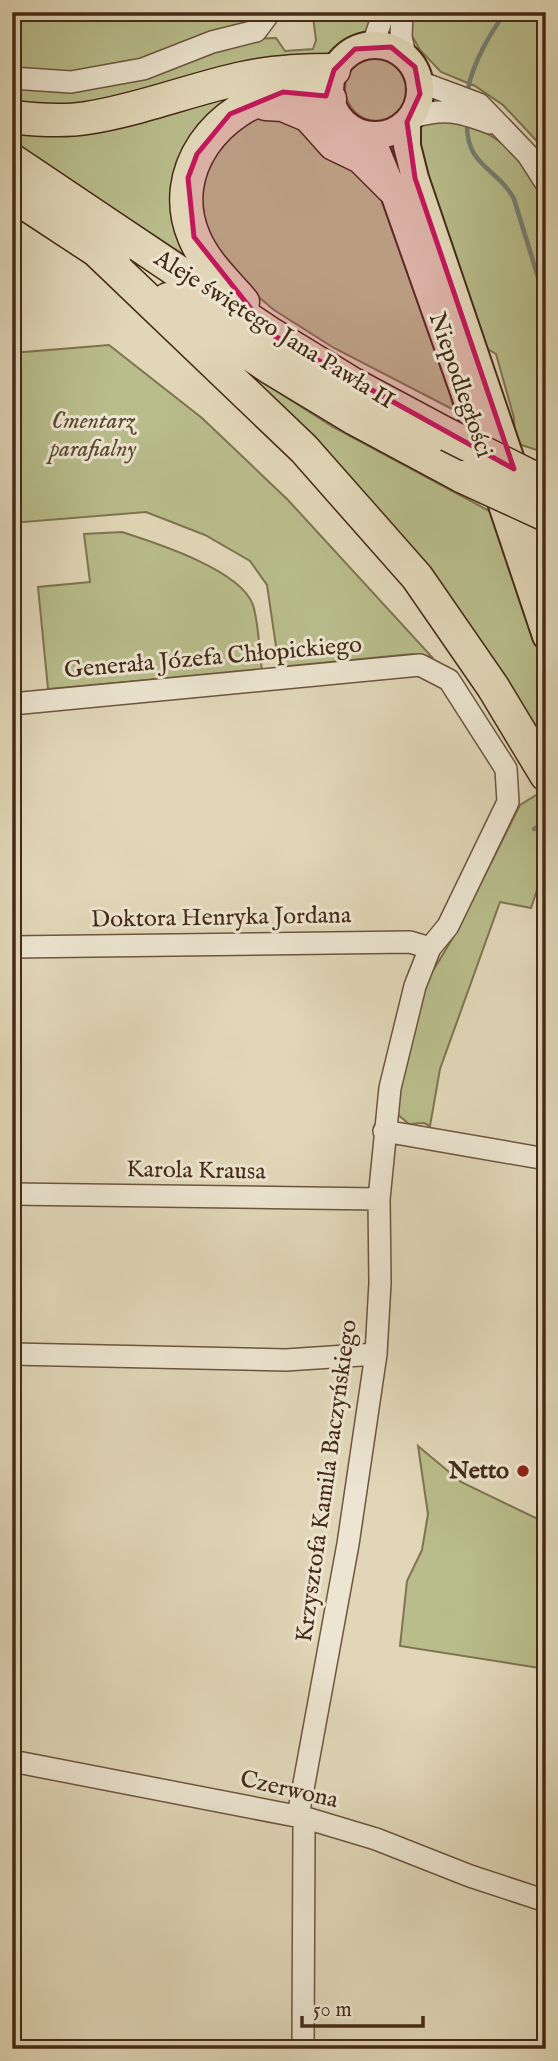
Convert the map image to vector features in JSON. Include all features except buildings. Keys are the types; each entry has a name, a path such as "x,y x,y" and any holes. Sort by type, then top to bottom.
{"highway":[{"path":"12,117 54,121 85,118 242,78 291,70 332,85"},
{"path":"271,334 211,265 194,237 187,207 188,178 197,155 230,114 254,102 291,92 313,94 332,85"},
{"path":"254,102 283,105 309,116 334,144 360,157 392,188"},
{"name":"Aleje świętego Jana Pawła II","path":"12,160 271,334 351,383 546,484"},
{"path":"12,195 96,250 304,449 417,577 493,687 546,775"},
{"name":"Aleje świętego Jana Pawła II","path":"96,250 269,367 355,419 463,477 546,515"}],"main road":[{"path":"373,44 391,47 405,55 415,67 421,94 409,120 390,132 370,135 359,132 340,119 332,85 342,58 355,49 373,44"},
{"name":"Niepodległości","path":"409,120 407,146 415,178 546,563"},
{"name":"Niepodległości","path":"370,135 392,188 546,636"}],"street":[{"path":"12,78 71,82 143,69 212,42 256,31 270,12"},
{"path":"373,44 384,12"},
{"path":"402,12 401,37 405,55"},
{"path":"420,82 479,104 528,155 546,183"},
{"path":"409,120 438,110 469,115 502,127"},
{"name":"Generała Józefa Chłopickiego","path":"12,704 419,665"},
{"name":"Krzysztofa Kamila Baczyńskiego","path":"303,2049 302,1817 348,1544 376,1354 380,1283 379,1199 390,1087 415,986 430,948 448,926 508,802 506,769 449,680 419,665"},
{"name":"Doktora Henryka Jordana","path":"12,947 410,942 430,948"},
{"path":"384,1132 546,1159"},
{"name":"Karola Krausa","path":"12,1194 379,1199"},
{"path":"12,1354 286,1360 376,1354"},
{"name":"Czerwona","path":"12,1761 302,1817 376,1839 470,1876 546,1901"}],"highlighted area":[{"path":"391,47 415,67 420,94 407,122 415,178 514,469 271,334 194,237 188,178 197,154 230,114 283,92 326,96 334,70 355,49"}],"green space":[{"path":"12,12 270,12 256,31 95,70 42,74 12,71"},
{"path":"283,12 377,12 365,34 348,42 331,58 105,106 12,107 12,89 73,90 247,39 276,38 285,51 313,49 316,40 313,17 280,19"},
{"path":"411,12 546,12 546,158 536,140 503,105 475,86 441,72 420,50 408,29"},
{"path":"372,55 384,55 396,60 406,70 411,88 409,101 396,116 384,121 372,121 360,116 350,106 345,94 345,82 350,70 360,60"},
{"path":"244,88 202,125 193,261 12,142 12,128"},
{"path":"279,113 381,192 444,369 454,410 334,348 274,310 235,277 214,252 199,213 204,169 217,146 257,116"},
{"path":"447,121 480,130 508,148 530,174 546,205 546,453 515,443 514,418 496,354 486,348 432,203 417,132 425,123"},
{"name":"Cmentarz parafialny","path":"109,345 202,418 288,500 432,657 412,654 279,667 267,585 250,561 205,535 146,512 12,523 12,353"},
{"path":"207,347 333,427 493,513 546,666 546,754"},
{"path":"122,532 215,569 245,592 255,613 262,670 48,689 38,587 90,582 84,534"},
{"path":"541,792 546,800 546,863 531,908 500,902 440,1069 430,1126 424,1123 409,1124 397,1114 396,1107 418,1010 428,979 457,931 520,805"},
{"path":"418,1446 461,1482 546,1523 546,1669 400,1646 407,1581 422,1550 428,1514"}],"waterway":[{"path":"468,89 483,49 506,12"},
{"path":"467,123 468,138 477,158 507,188 514,199 546,303"},
{"path":"534,829 546,822"}],"place":[{"name":"Netto","path":"523,1471"}]}
